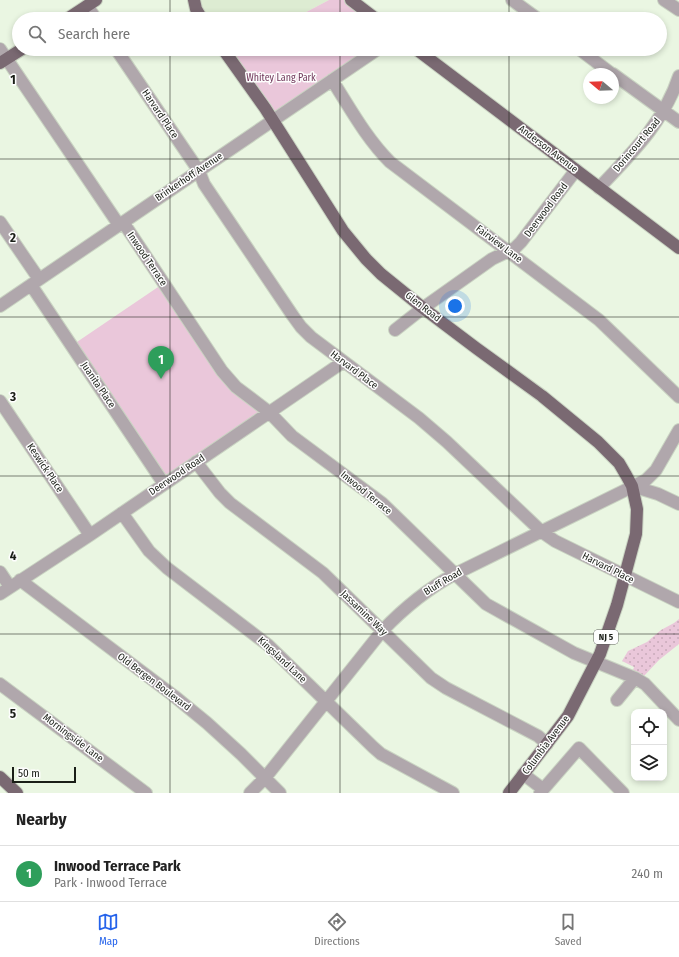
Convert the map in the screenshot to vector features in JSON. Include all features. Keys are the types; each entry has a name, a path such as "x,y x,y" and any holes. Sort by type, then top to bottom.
{"main road":[{"path":"194,0 198,12"},
{"path":"351,0 367,12"},
{"path":"78,12 92,3"},
{"path":"2,57 12,53"},
{"name":"Glen Road","path":"228,56 272,120 352,243 366,260 423,308 542,396 598,442 619,464 632,486"},
{"name":"Anderson Avenue","path":"425,56 679,248"},
{"name":"NJ 5","path":"597,662 617,605 636,534 638,522 637,509 632,486"},
{"name":"Columbia Avenue","path":"509,793 568,716 597,662"},
{"path":"0,777 16,793"}],"street":[{"path":"512,0 528,12"},
{"path":"664,0 679,10"},
{"name":"Harvard Place","path":"121,56 199,171 204,184 301,327 311,337 419,418 447,442 542,532 554,540 679,602"},
{"name":"Brinkerhoff Avenue","path":"0,306 368,56"},
{"path":"588,56 605,68"},
{"name":"Inwood Terrace","path":"2,57 121,224 222,371 236,387 269,412 292,436 382,504 479,598 494,610 562,647 635,678 645,684 679,720"},
{"name":"Dorincourt Road","path":"599,188 635,150 655,126 664,112 679,76"},
{"path":"619,78 679,122"},
{"name":"Fairview Lane","path":"332,80 377,149 390,162 599,320 679,397"},
{"name":"Deerwood Road","path":"395,330 423,308 492,259 521,242 576,170"},
{"name":"Juanita Place","path":"0,222 35,282 164,484"},
{"name":"Deerwood Road","path":"0,594 90,535 343,362"},
{"name":"Keswick Place","path":"0,401 90,535"},
{"name":"Bluff Road","path":"250,793 265,778 382,631 414,600 438,583 455,574 646,480 656,470 679,430"},
{"name":"Jassamine Way","path":"196,462 220,493 230,503 323,573 431,678 446,688 538,736 548,744"},
{"path":"632,486 658,494 679,504"},
{"name":"Kingsland Lane","path":"122,513 149,551 167,568 268,645 381,754 453,793"},
{"name":"Old Bergen Boulevard","path":"0,572 174,696 207,723 280,793"},
{"path":"617,700 635,678"},
{"name":"Morningside Lane","path":"0,684 146,793"},
{"path":"524,774 542,791 579,748 623,793"}],"shaded area":[{"path":"194,0 329,0 306,12 199,12"}],"green space":[{"path":"329,0 351,0 367,12 306,12"},
{"name":"Whitey Lang Park","path":"233,56 368,56 272,120 230,58"},
{"path":"164,283 222,371 269,412 164,484 71,346"},
{"path":"679,619 679,644 659,660 644,676 632,673 634,667 622,661 628,651 647,642 661,630"}],"place":[{"name":"Inwood Terrace Park","path":"161,379"}]}
